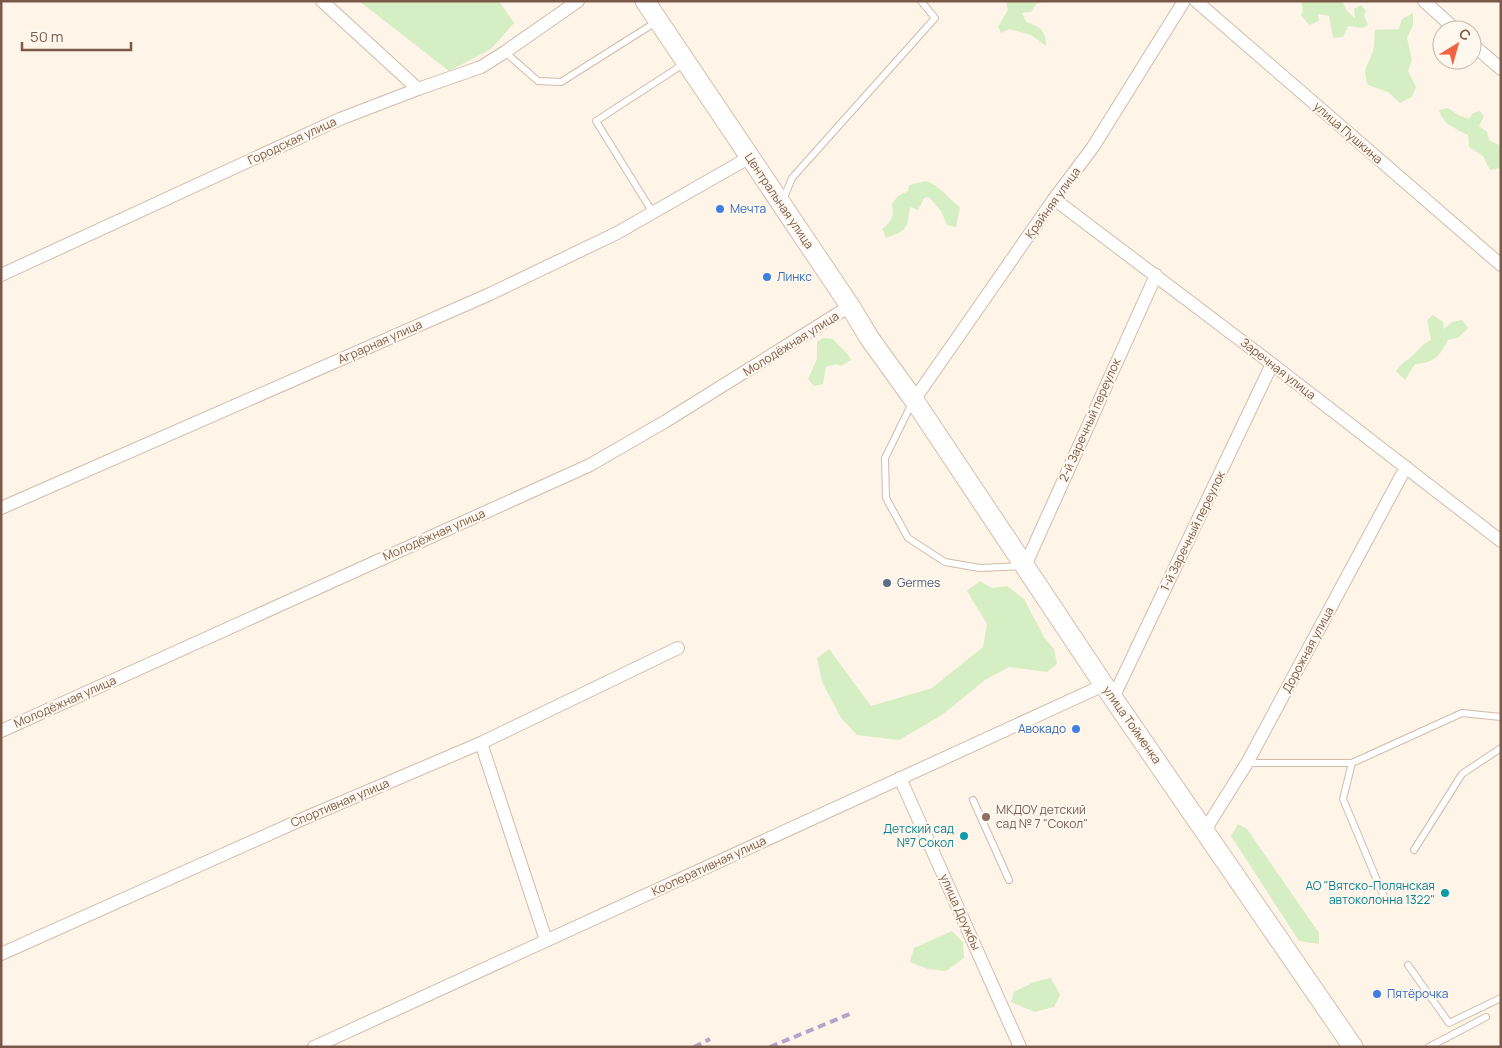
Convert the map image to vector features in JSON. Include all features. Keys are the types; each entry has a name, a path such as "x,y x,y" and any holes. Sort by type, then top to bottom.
{"street":[{"path":"322,1 418,88"},
{"name":"Городская улица","path":"1,275 340,119 418,88 481,67 578,1"},
{"name":"Центральная улица","path":"646,1 850,306 870,339 914,400"},
{"name":"Крайняя улица","path":"914,400 1054,199 1093,147 1184,1"},
{"name":"улица Пушкина","path":"1196,1 1501,265"},
{"path":"1424,1 1445,20"},
{"path":"1482,53 1501,69"},
{"name":"Аграрная улица","path":"1,508 490,294 618,233 750,157"},
{"name":"Заречная улица","path":"1054,199 1156,275 1501,541"},
{"name":"2-й Заречный переулок","path":"1025,566 1156,275"},
{"name":"Молодёжная улица","path":"1,731 590,465 666,422 850,306"},
{"name":"1-й Заречный переулок","path":"1108,691 1272,364"},
{"name":"улица Тойменка","path":"914,400 1108,691 1353,1047"},
{"name":"Дорожная улица","path":"1205,830 1247,763 1406,467"},
{"name":"Спортивная улица","path":"1,954 305,818 481,743 678,648"},
{"name":"Кооперативная улица","path":"314,1047 900,778 1108,691"},
{"path":"481,743 546,940"},
{"name":"улица Дружбы","path":"900,778 1020,1047"}],"lane":[{"path":"781,203 792,178 935,18 921,1"},
{"path":"505,52 538,81 561,82 658,20"},
{"path":"653,213 596,121 686,62"},
{"path":"914,400 884,458 886,498 908,538 945,562 980,568 1025,566"},
{"path":"1247,763 1352,763 1462,713 1501,717"},
{"path":"1414,850 1462,774 1501,748"},
{"path":"1352,763 1343,799 1384,897"},
{"path":"973,800 1009,880"},
{"path":"1408,965 1449,1023 1501,998"},
{"path":"1428,1047 1486,1017"}],"green space":[{"path":"359,1 499,1 514,23 491,49 449,71"},
{"path":"1006,1 1046,1 1036,4 1031,12 1022,13 1026,22 1035,25 1041,30 1045,36 1046,46 1031,35 1009,29 1001,33 998,27 1008,10"},
{"path":"1301,1 1342,1 1347,11 1355,18 1354,9 1361,5 1366,11 1364,15 1368,25 1362,28 1348,26 1343,37 1333,38 1329,16 1318,14 1319,21 1309,25 1301,15 1303,11"},
{"path":"1413,13 1413,25 1407,38 1412,60 1408,71 1416,87 1412,97 1400,103 1388,92 1368,85 1366,67 1374,49 1375,30 1399,29 1402,19"},
{"path":"1448,108 1458,115 1469,119 1473,113 1480,111 1484,116 1479,126 1487,132 1489,140 1501,146 1501,168 1490,170 1483,156 1469,147 1468,135 1450,126 1443,119 1439,110"},
{"path":"926,181 936,186 960,207 956,227 947,225 941,211 929,197 924,198 918,210 910,207 905,228 899,233 886,238 882,229 892,218 892,204 898,196 908,191 909,185"},
{"path":"1433,315 1443,322 1444,329 1452,322 1462,320 1468,328 1459,337 1448,340 1436,358 1415,364 1405,380 1396,371 1423,345 1431,340 1427,320"},
{"path":"823,338 833,339 851,360 841,366 836,364 826,367 823,384 814,386 808,379 817,359 817,342"},
{"path":"980,581 992,588 1007,586 1024,599 1044,637 1054,649 1057,664 1047,672 1009,667 985,680 942,715 899,740 857,735 841,718 822,682 817,658 829,649 871,706 932,688 983,647 987,624 967,591"},
{"path":"1238,824 1247,829 1319,933 1319,944 1299,941 1231,836"},
{"path":"952,931 963,942 964,958 946,971 928,969 910,962 914,948"},
{"path":"1051,978 1060,995 1054,1007 1035,1012 1011,1002 1014,992 1034,982"}],"railway":[{"path":"770,1047 852,1013"},
{"path":"694,1047 710,1039"}],"place":[{"name":"Мечта","path":"720,209"},
{"name":"Линкс","path":"767,277"},
{"name":"Germes","path":"887,583"},
{"name":"Авокадо","path":"1076,729"},
{"name":"МКДОУ детский сад № 7 \"Сокол\"","path":"986,817"},
{"name":"Детский сад №7 Сокол","path":"964,836"},
{"name":"АО \"Вятско-Полянская автоколонна 1322\"","path":"1445,893"},
{"name":"Пятёрочка","path":"1377,994"}]}
